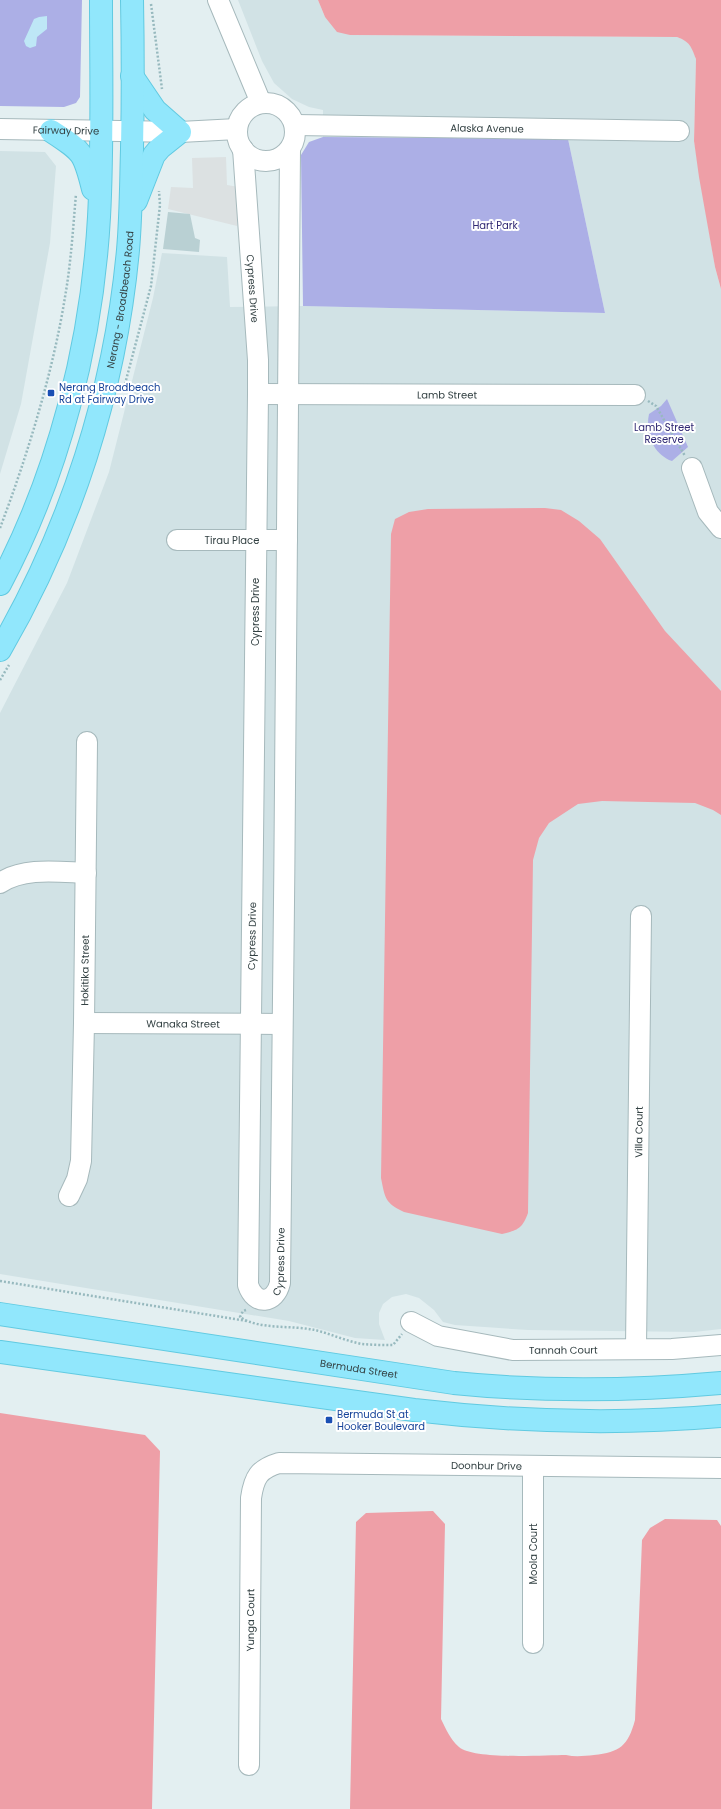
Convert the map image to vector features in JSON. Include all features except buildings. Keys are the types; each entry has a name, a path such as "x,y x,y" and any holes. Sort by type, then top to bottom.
{"main road":[{"path":"0,584 14,557 35,507 55,452 80,356 90,303 99,218 101,131 101,0"},
{"name":"Nerang - Broadbeach Road","path":"0,650 44,567 61,526 96,422 116,340 125,276 130,213 132,131 132,0"},
{"path":"130,213 154,155 160,148 180,132 155,110 132,76"},
{"path":"51,131 75,147 86,161 99,218"},
{"name":"Bermuda Street","path":"0,1314 454,1384 501,1388 585,1390 653,1388 721,1383"},
{"path":"0,1352 466,1416 520,1420 594,1422 687,1419 721,1416"}],"street":[{"path":"218,0 261,102"},
{"path":"261,102 271,102 285,108 295,125 296,135 290,149 277,159 266,161 255,159 243,149 238,139 237,129 239,120 244,112 261,102"},
{"name":"Alaska Avenue","path":"295,125 679,131"},
{"name":"Fairway Drive","path":"0,129 51,131 132,131"},
{"path":"132,131 180,132 237,129"},
{"name":"Cypress Drive","path":"243,149 258,360 248,1285 251,1293 258,1299 266,1300 278,1291 280,1283 287,540 290,394 290,149"},
{"name":"Lamb Street","path":"258,394 635,395"},
{"path":"692,468 708,512 721,528"},
{"name":"Tirau Place","path":"177,540 287,540"},
{"name":"Hokitika Street","path":"69,1196 78,1179 81,1162 86,873 86,742"},
{"path":"0,883 9,877 20,874 86,873"},
{"name":"Villa Court","path":"636,1348 641,916"},
{"name":"Wanaka Street","path":"84,1023 282,1024"},
{"name":"Tannah Court","path":"411,1322 438,1336 513,1350 636,1348 672,1349 721,1345"},
{"name":"Doonbur Drive","path":"257,1476 263,1470 279,1463 721,1468"},
{"name":"Moola Court","path":"533,1466 533,1642"},
{"name":"Yunga Court","path":"249,1765 251,1498 257,1476"}],"path":[{"path":"150,0 162,90"},
{"path":"0,528 29,441 50,366 65,296 76,191"},
{"path":"635,395 656,406 692,468"},
{"path":"0,1281 247,1321"},
{"path":"266,1326 289,1326 315,1330 362,1344 393,1345 411,1322"}],"shaded area":[{"path":"238,0 318,0 325,17 350,35 677,37 687,41 692,47 696,59 694,141 715,267 721,289 721,1329 694,1332 528,1330 455,1325 443,1322 434,1310 419,1298 406,1294 392,1297 383,1304 379,1313 379,1324 385,1340 355,1338 289,1321 0,1274 0,713 67,583 109,472 153,298 162,253 227,257 230,307 303,306 605,313 568,139 323,137 323,110 309,107 292,99 274,83 262,61"},
{"path":"318,0 721,0 721,289 715,267 694,141 696,59 691,48 685,41 677,37 350,35 337,32 325,17"},
{"path":"0,151 45,152 56,166 50,243 21,404 0,474"},
{"path":"226,157 227,185 239,187 237,226 168,209 171,187 193,188 192,158"},
{"path":"545,508 561,510 579,521 600,539 665,631 721,691 721,815 695,803 602,801 578,804 549,823 539,838 533,860 528,1213 524,1222 519,1228 502,1234 404,1212 389,1203 385,1195 381,1178 391,534 395,519 409,512 428,509"},
{"path":"0,1413 145,1435 160,1451 152,1809 0,1809"},
{"path":"433,1511 445,1524 441,1719 451,1737 459,1747 479,1754 510,1756 580,1756 603,1754 617,1749 626,1742 635,1720 642,1540 650,1528 665,1519 717,1520 721,1526 721,1809 350,1809 356,1522 366,1513"}],"green space":[{"path":"0,0 82,0 80,97 76,103 64,107 0,106"},
{"name":"Hart Park","path":"323,137 568,139 605,313 303,306 301,155 309,142"},
{"name":"Lamb Street Reserve","path":"667,399 688,447 672,461 665,458 655,448 648,428 649,414 661,406"}],"sand":[{"path":"47,16 47,29 37,37 36,46 30,48 26,46 24,41 34,19"}],"place":[{"name":"Nerang Broadbeach Rd at Fairway Drive","path":"51,393"},
{"name":"Bermuda St at Hooker Boulevard","path":"329,1420"}]}
